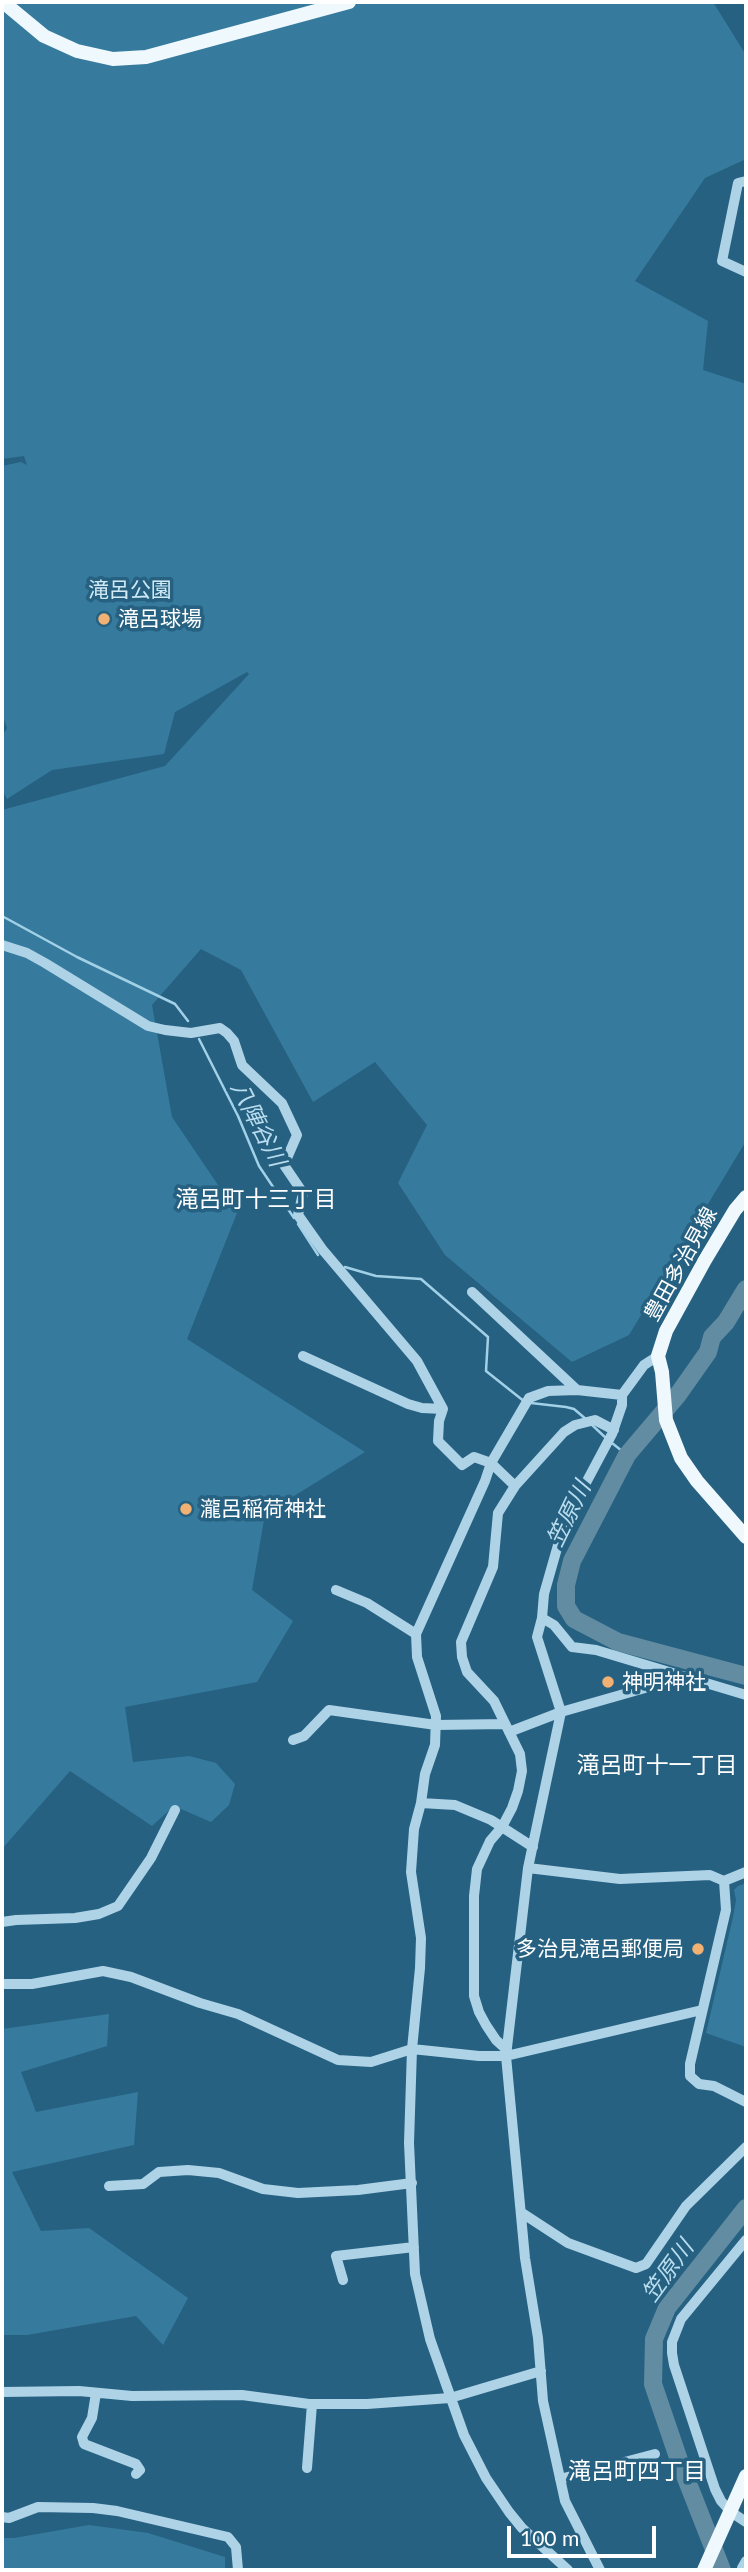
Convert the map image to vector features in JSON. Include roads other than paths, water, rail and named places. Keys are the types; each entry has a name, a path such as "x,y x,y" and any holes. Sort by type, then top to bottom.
{"main road":[{"path":"3,2 44,36 77,51 113,59 146,57 349,2"},
{"name":"豊田多治見線","path":"746,1197 735,1210 666,1331 658,1356 666,1420 681,1458 697,1481 746,1537"},
{"path":"704,2570 746,2476"}],"street":[{"path":"746,181 738,183 722,261 746,272"},
{"path":"2,945 27,953 148,1026 191,1033 220,1028 228,1033 234,1041 242,1065 282,1103 297,1135 284,1165 303,1193 299,1215 322,1249 417,1361 443,1409 438,1441 462,1465 474,1457 491,1463 515,1486"},
{"path":"472,1292 577,1390"},
{"path":"303,1356 408,1404 443,1409"},
{"path":"600,2570 565,2501 543,2401 538,2338 525,2258 507,2053 528,1868 561,1712 537,1637 544,1594 564,1524 611,1436 622,1405 622,1395 643,1365 658,1356"},
{"path":"568,2570 522,2528 486,2478 464,2435 450,2398 430,2339 415,2274 409,2143 412,2049 421,1938 411,1872 414,1829 425,1774 435,1745 436,1725 436,1716 417,1657 416,1634 491,1463 528,1398 548,1391 577,1390 622,1395"},
{"path":"507,2053 479,2012 473,1985 474,1896 477,1869 490,1841 502,1827 512,1808 522,1771 520,1754 494,1701 467,1672 461,1642 493,1567 498,1513 515,1486 564,1432 575,1425 595,1420 611,1436"},
{"path":"336,1590 368,1603 416,1634"},
{"path":"542,1618 554,1625 572,1647 596,1650 746,1695"},
{"path":"293,1740 304,1735 329,1710 436,1725 507,1728 629,1695 666,1682 676,1674"},
{"path":"421,1803 455,1805 491,1819 533,1847"},
{"path":"2,1922 75,1918 99,1914 117,1906 151,1858 175,1811"},
{"path":"528,1868 620,1879 710,1875 724,1881 746,1872"},
{"path":"724,1881 726,1910 690,2064 690,2076 699,2084 715,2086 746,2102"},
{"path":"2,1984 32,1984 103,1971 131,1977 238,2014 338,2060 372,2062 412,2049 479,2056 507,2053 702,2010"},
{"path":"522,2213 568,2243 636,2268 646,2263 686,2206 746,2147"},
{"path":"109,2186 142,2184 159,2172 188,2170 219,2173 263,2189 298,2193 358,2190 412,2183"},
{"path":"746,2240 681,2319 672,2342 671,2353 715,2488 728,2517 746,2522"},
{"path":"343,2280 336,2256 414,2247"},
{"path":"2,2392 79,2391 132,2396 242,2395 313,2403 367,2404 450,2398 541,2371"},
{"path":"96,2393 92,2418 82,2437 84,2444 136,2464 140,2470 136,2474"},
{"path":"307,2468 313,2403"},
{"path":"560,2479 655,2454"},
{"path":"2,2517 9,2518 38,2507 117,2511 228,2537 236,2547 238,2570"},
{"path":"743,2570 746,2561"}],"waterway":[{"name":"八陣谷川","path":"2,916 77,957 175,1004 188,1021"},
{"name":"八陣谷川","path":"199,1039 238,1116 259,1166 294,1218"},
{"name":"八陣谷川","path":"298,1224 318,1255"},
{"name":"八陣谷川","path":"345,1267 376,1276 421,1279 488,1337 486,1371 525,1402"},
{"name":"笠原川","path":"746,1289 726,1322 712,1337 708,1352 677,1396 627,1455 572,1561 566,1585 566,1606 574,1619 618,1642 746,1676"},
{"name":"八陣谷川","path":"531,1403 574,1409 587,1420"},
{"name":"八陣谷川","path":"591,1424 607,1439"},
{"name":"八陣谷川","path":"612,1443 627,1455"},
{"name":"笠原川","path":"722,2570 680,2463 653,2384 654,2339 667,2308 746,2208"}],"place":[{"name":"滝呂球場","path":"104,619"},
{"name":"瀧呂稲荷神社","path":"186,1509"},
{"name":"神明神社","path":"608,1682"},
{"name":"多治見滝呂郵便局","path":"698,1949"}],"district":[{"name":"滝呂町十三丁目","path":"256,1200"},
{"name":"滝呂町十一丁目","path":"657,1766"},
{"name":"滝呂町四丁目","path":"637,2472"}],"park label":[{"name":"滝呂公園","path":"130,590"}]}
